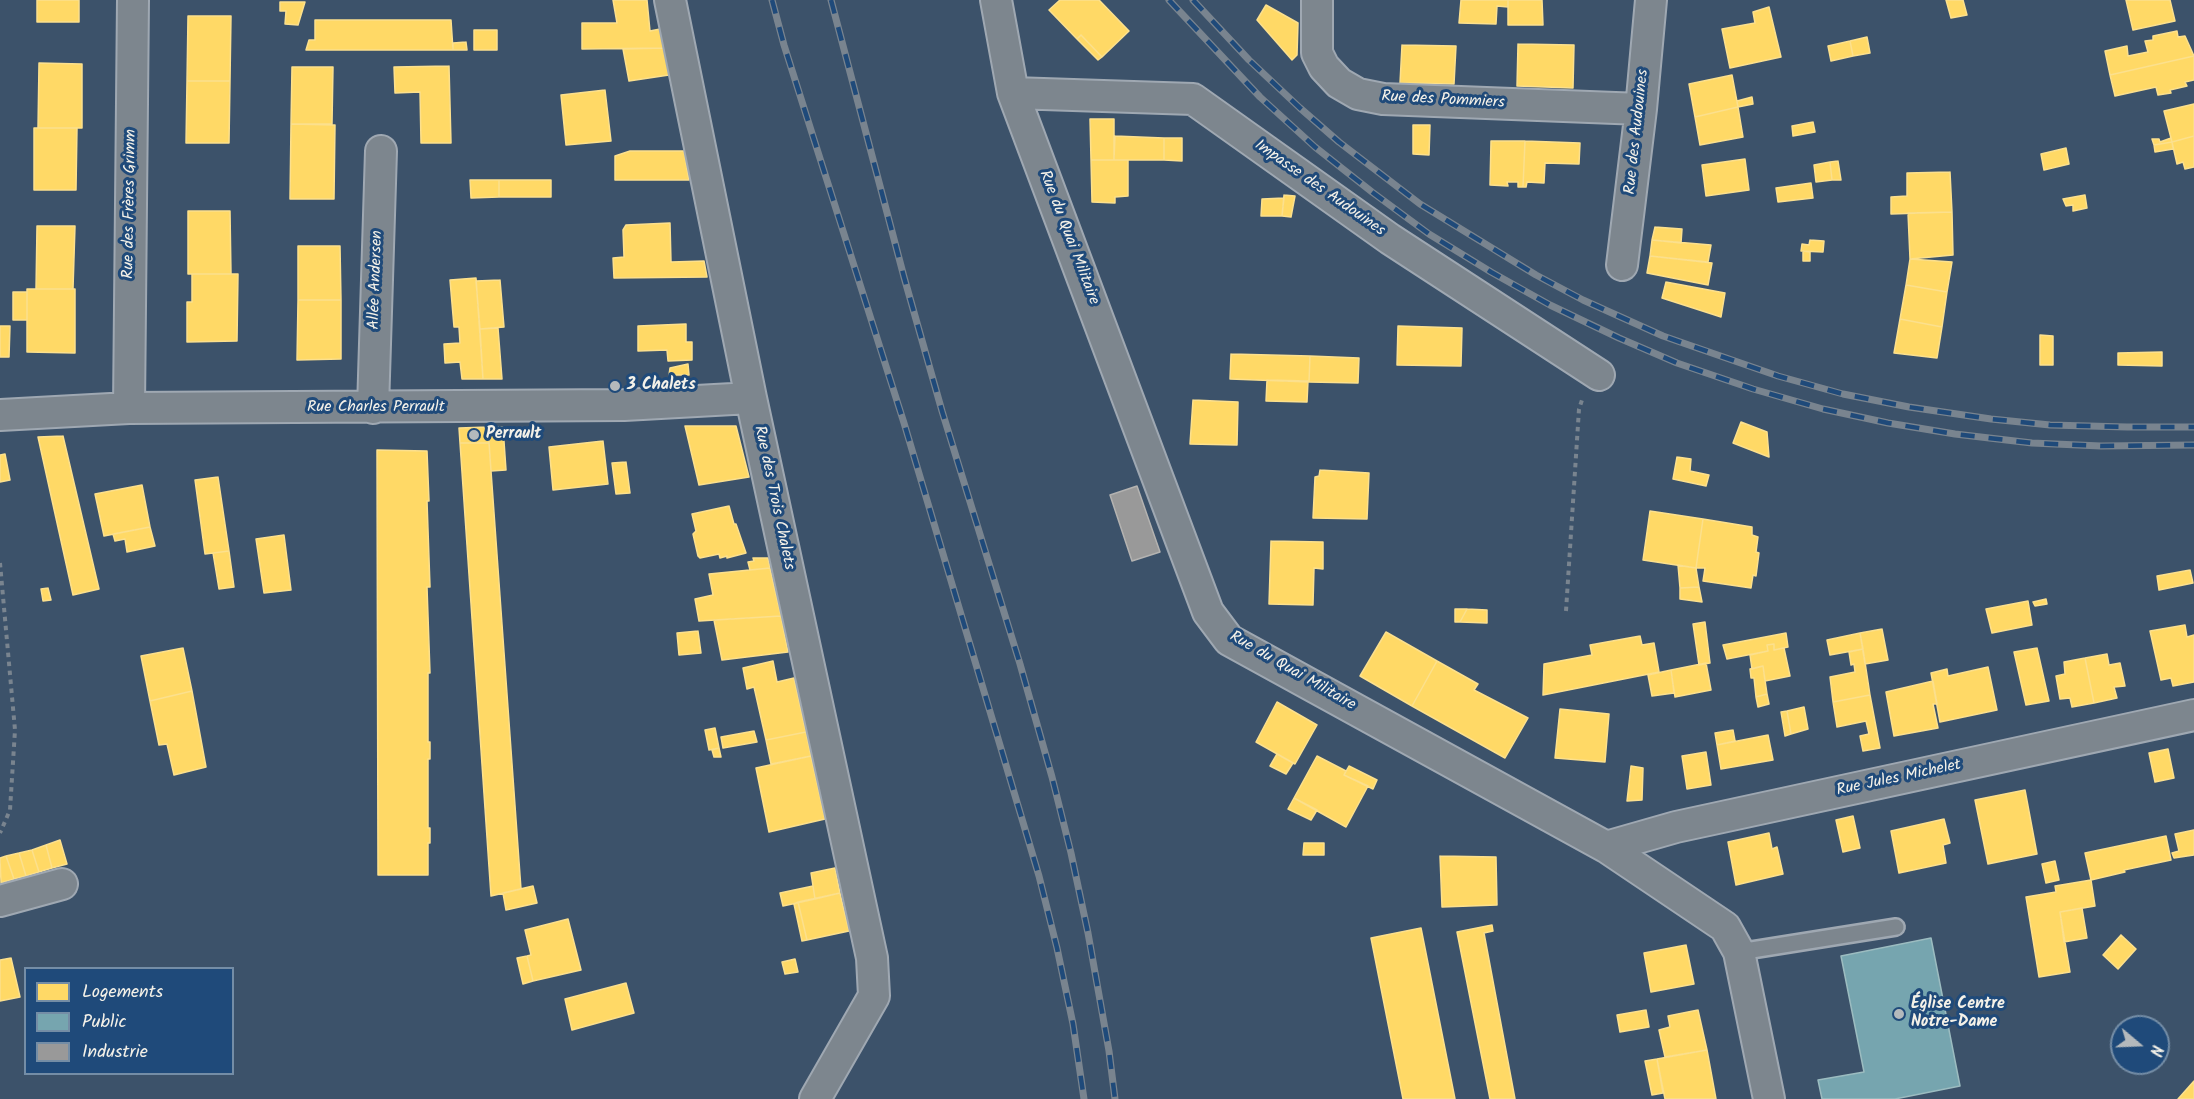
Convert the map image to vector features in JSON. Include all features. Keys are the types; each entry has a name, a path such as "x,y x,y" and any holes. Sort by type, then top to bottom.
{"street":[{"name":"Rue des Frères Grimm","path":"129,408 133,0"},
{"name":"Rue des Trois Chalets","path":"670,0 751,398 872,958 874,996 815,1099"},
{"name":"Rue du Quai Militaire","path":"996,0 1013,93 1208,612 1228,640 1606,847 1725,927 1739,952 1769,1099"},
{"name":"Rue des Pommiers","path":"1317,0 1317,53 1324,67 1339,83 1358,93 1383,99 1641,110"},
{"name":"Rue des Audouines","path":"1622,265 1652,0"},
{"name":"Impasse des Audouines","path":"1013,93 1193,99 1390,239 1599,375"},
{"name":"Allée Andersen","path":"373,408 381,151"},
{"name":"Rue Charles Perrault","path":"0,415 129,408 624,405 751,398"},
{"name":"Rue Jules Michelet","path":"1606,847 1676,826 2194,715"},
{"path":"0,901 62,884"}],"lane":[{"path":"1739,952 1896,927"}],"path":[{"path":"1566,611 1579,409 1584,394 1599,375"},
{"path":"0,563 15,730 9,810 0,833"}],"building: Logements":[{"path":"37,0 79,0 79,22 37,22"},
{"path":"613,0 647,0 650,31 660,29 664,48 582,49 582,23 617,23"},
{"path":"1060,0 1099,0 1129,31 1102,57 1081,35 1077,39 1049,10"},
{"path":"1461,0 1508,0 1508,7 1497,6 1496,24 1459,23"},
{"path":"1508,0 1542,0 1543,25 1508,25"},
{"path":"1946,0 1963,0 1967,15 1951,18"},
{"path":"2126,0 2170,0 2175,21 2133,30"},
{"path":"280,2 305,2 298,25 285,24 286,11 280,11"},
{"path":"1266,5 1298,23 1297,55 1292,60 1257,20"},
{"path":"1769,7 1781,57 1730,68 1722,29 1755,23 1753,12"},
{"path":"188,16 231,16 230,81 187,81"},
{"path":"315,20 451,20 453,50 306,50 309,40 315,40"},
{"path":"474,30 497,30 497,50 474,50"},
{"path":"2177,31 2178,37 2185,36 2194,56 2110,75 2105,51 2127,46 2128,56 2148,52 2145,41 2153,40 2153,36"},
{"path":"1081,35 1102,57 1098,60 1077,39"},
{"path":"1867,37 1870,53 1853,56 1850,41"},
{"path":"1850,41 1853,56 1831,61 1828,46"},
{"path":"466,42 467,50 453,50 453,43"},
{"path":"1518,44 1574,45 1573,88 1517,86"},
{"path":"1402,45 1456,46 1454,84 1400,83"},
{"path":"664,48 669,75 629,81 623,49"},
{"path":"2194,56 2194,80 2185,82 2187,86 2170,90 2171,93 2158,95 2156,87 2115,96 2110,75"},
{"path":"39,63 82,64 82,128 38,128"},
{"path":"449,66 451,143 421,143 420,92 395,93 394,67"},
{"path":"292,67 333,67 332,124 291,124"},
{"path":"1732,75 1738,107 1695,117 1689,84"},
{"path":"187,81 230,81 229,143 186,143"},
{"path":"605,90 611,141 566,145 561,95"},
{"path":"1752,97 1753,104 1738,107 1737,101"},
{"path":"2194,104 2194,136 2172,142 2164,111"},
{"path":"1738,107 1743,137 1700,145 1695,117"},
{"path":"1090,119 1114,119 1114,160 1091,160"},
{"path":"1813,122 1815,132 1793,136 1792,126"},
{"path":"291,124 335,125 334,199 290,199"},
{"path":"1413,125 1430,125 1429,155 1413,154"},
{"path":"34,128 77,128 76,190 34,190"},
{"path":"1115,136 1164,138 1164,160 1114,160"},
{"path":"2194,136 2194,167 2185,169 2183,162 2177,164 2172,142"},
{"path":"1164,138 1182,138 1182,161 1164,160"},
{"path":"2171,138 2172,142 2154,145 2152,139 2159,139 2160,142"},
{"path":"1491,141 1525,141 1523,187 1518,187 1518,182 1507,182 1508,186 1490,185"},
{"path":"1525,141 1580,143 1579,164 1545,163 1544,183 1527,182 1526,187 1523,187"},
{"path":"2172,142 2173,149 2155,152 2154,145"},
{"path":"2066,148 2069,164 2044,170 2041,154"},
{"path":"630,151 684,151 689,180 615,180 615,156"},
{"path":"1745,159 1749,190 1706,196 1702,165"},
{"path":"1091,160 1128,160 1128,196 1115,197 1115,203 1092,202"},
{"path":"1838,161 1841,180 1832,180 1830,162"},
{"path":"1830,162 1832,180 1816,182 1814,165"},
{"path":"1950,172 1952,212 1891,214 1891,197 1907,196 1907,173"},
{"path":"470,180 499,180 499,197 471,198"},
{"path":"499,180 551,180 551,197 499,197"},
{"path":"1811,183 1813,198 1778,202 1776,188"},
{"path":"1284,195 1295,196 1291,217 1282,216"},
{"path":"2085,195 2087,208 2073,211 2073,205 2066,206 2063,199"},
{"path":"1284,198 1282,216 1261,216 1262,199"},
{"path":"188,211 230,211 231,274 188,274"},
{"path":"1952,212 1953,255 1910,259 1908,213"},
{"path":"670,223 671,262 704,261 707,277 614,278 613,258 624,257 623,230 626,225"},
{"path":"37,226 75,226 73,289 36,289"},
{"path":"1655,227 1682,229 1681,243 1652,240"},
{"path":"1652,240 1711,245 1708,262 1650,256"},
{"path":"1810,240 1824,241 1823,252 1801,251 1802,244 1809,245"},
{"path":"298,246 340,246 341,300 298,300"},
{"path":"1803,251 1810,252 1810,261 1803,261"},
{"path":"1650,256 1712,263 1708,285 1647,273"},
{"path":"1910,259 1952,262 1947,292 1906,285"},
{"path":"192,274 238,274 237,341 187,342 187,302 192,302"},
{"path":"476,278 483,379 462,379 460,362 445,363 444,344 460,343 459,327 454,327 450,280"},
{"path":"500,280 504,327 480,329 476,281"},
{"path":"1666,282 1725,293 1721,317 1662,298"},
{"path":"1906,285 1947,292 1942,327 1900,319"},
{"path":"27,289 75,289 75,353 27,352"},
{"path":"13,292 27,292 27,320 13,320"},
{"path":"298,300 341,300 341,359 297,360"},
{"path":"1900,319 1942,327 1937,358 1894,353"},
{"path":"686,324 686,342 692,342 692,360 668,361 667,350 638,351 638,326"},
{"path":"0,326 10,326 9,357 0,357"},
{"path":"1398,326 1462,328 1461,366 1397,365"},
{"path":"498,328 502,379 483,379 480,329"},
{"path":"2040,335 2053,336 2053,365 2040,365"},
{"path":"2162,352 2162,366 2118,365 2118,353"},
{"path":"1231,354 1310,356 1309,382 1230,379"},
{"path":"1310,356 1359,358 1358,383 1309,382"},
{"path":"688,364 689,375 669,375 670,368"},
{"path":"1267,380 1308,381 1307,402 1266,401"},
{"path":"1193,400 1238,402 1237,445 1190,444"},
{"path":"1741,422 1767,432 1769,457 1733,443"},
{"path":"685,426 736,426 749,477 699,485"},
{"path":"488,427 503,427 506,470 491,471"},
{"name":"Perrault","path":"488,427 489,443 460,443 459,428"},
{"path":"63,436 99,589 73,595 38,437"},
{"path":"603,441 608,484 553,490 549,447"},
{"path":"460,443 489,443 521,889 491,896"},
{"path":"377,450 427,451 430,587 427,587 430,673 428,673 430,759 428,759 428,828 430,828 430,843 428,843 428,875 378,875"},
{"path":"5,454 10,480 0,482 0,455"},
{"path":"1677,457 1691,459 1690,471 1709,475 1706,486 1673,479"},
{"path":"626,462 630,493 616,494 612,463"},
{"path":"1320,470 1369,473 1367,519 1313,518 1315,477 1319,476"},
{"path":"218,477 229,551 205,554 195,480"},
{"path":"142,485 150,527 104,536 95,494"},
{"path":"729,506 746,553 727,558 727,556 720,558 719,554 700,558 693,534 696,531 692,514"},
{"path":"1650,511 1703,519 1696,568 1643,560"},
{"path":"1703,519 1752,527 1752,535 1758,537 1756,552 1759,553 1756,576 1753,575 1751,588 1703,581 1705,568 1696,568"},
{"path":"150,527 155,546 127,552 125,539 115,541 113,534"},
{"path":"284,535 291,590 264,593 256,539"},
{"path":"1271,541 1323,542 1323,569 1314,568 1313,605 1269,604"},
{"path":"229,551 234,587 219,589 213,553"},
{"path":"753,558 768,558 770,568 750,570 748,562 754,561"},
{"path":"1678,565 1696,568 1699,587 1680,588"},
{"path":"770,568 781,616 699,621 695,599 713,595 709,574"},
{"path":"2190,570 2193,583 2159,590 2157,576"},
{"path":"1699,587 1702,602 1680,599 1680,588"},
{"path":"48,588 51,600 43,601 41,589"},
{"path":"2046,599 2047,604 2035,606 2033,602"},
{"path":"2028,601 2032,625 1992,633 1986,609"},
{"path":"1455,609 1467,609 1460,622 1455,622"},
{"path":"1467,609 1487,610 1487,623 1460,622"},
{"path":"781,616 788,652 722,660 714,620"},
{"path":"1705,622 1710,663 1699,665 1693,624"},
{"path":"2185,625 2187,637 2194,635 2194,682 2173,686 2171,678 2161,680 2150,631"},
{"path":"1882,629 1888,660 1865,664 1860,633"},
{"path":"698,631 701,653 679,655 677,633"},
{"path":"1386,632 1437,661 1412,706 1360,676"},
{"path":"1786,633 1788,647 1774,650 1774,644 1767,645 1768,651 1727,659 1723,645"},
{"path":"1860,633 1863,649 1830,655 1827,640"},
{"path":"1640,636 1642,645 1654,643 1659,672 1543,695 1544,664 1592,655 1590,645"},
{"path":"1774,644 1774,650 1784,648 1790,676 1765,681 1763,666 1752,669 1750,655 1768,651 1767,645"},
{"path":"183,648 192,691 150,701 141,656"},
{"path":"2037,648 2049,701 2026,705 2014,652"},
{"path":"1863,649 1870,695 1833,702 1830,677 1855,672 1854,664 1851,665 1849,652"},
{"path":"2107,654 2109,665 2120,663 2125,686 2114,687 2117,698 2094,703 2085,658"},
{"path":"2085,658 2094,703 2072,707 2070,698 2060,699 2056,676 2065,674 2064,662"},
{"path":"773,661 777,682 794,678 806,732 766,740 754,687 747,689 743,668"},
{"path":"1437,661 1478,684 1474,690 1528,718 1505,758 1412,706"},
{"path":"1706,663 1711,690 1675,697 1671,670"},
{"path":"1763,666 1767,694 1756,697 1754,678 1751,678 1750,669"},
{"path":"1988,667 1997,710 1940,722 1931,673 1947,669 1948,676"},
{"path":"1671,670 1674,693 1652,696 1648,675"},
{"path":"1933,681 1937,704 1933,704 1938,728 1894,736 1886,692"},
{"path":"192,691 206,767 174,775 167,744 159,745 150,701"},
{"path":"1767,694 1769,704 1758,707 1756,697"},
{"path":"1870,695 1880,748 1863,751 1860,736 1869,734 1866,721 1837,727 1833,702"},
{"path":"1277,702 1317,725 1295,764 1256,742"},
{"path":"1804,707 1808,729 1791,734 1787,711"},
{"path":"1560,709 1609,714 1605,762 1555,758"},
{"path":"1787,711 1791,734 1785,736 1781,712"},
{"path":"715,728 719,748 709,750 705,730"},
{"path":"1733,730 1735,741 1717,745 1715,733"},
{"path":"754,731 757,742 723,748 721,737"},
{"path":"806,732 811,756 771,764 766,740"},
{"path":"1768,735 1773,760 1721,769 1717,745"},
{"path":"719,748 721,757 714,757 712,750"},
{"path":"2168,749 2174,778 2155,782 2149,753"},
{"path":"1706,752 1711,785 1687,789 1682,756"},
{"path":"1277,754 1293,763 1286,774 1270,766"},
{"path":"811,756 825,819 769,832 756,768"},
{"path":"1317,756 1346,771 1344,775 1368,786 1346,827 1294,798"},
{"path":"1349,766 1377,780 1373,789 1344,775"},
{"path":"1631,766 1643,768 1642,800 1627,801"},
{"path":"2025,790 2037,854 1988,864 1975,800"},
{"path":"1294,798 1317,810 1311,820 1288,809"},
{"path":"1853,816 1860,848 1843,852 1836,820"},
{"path":"1944,819 1950,843 1943,845 1946,863 1899,873 1891,831"},
{"path":"2194,830 2194,855 2174,858 2172,853 2179,851 2175,834"},
{"path":"1769,833 1772,849 1777,847 1783,874 1736,885 1728,842"},
{"path":"2166,836 2171,860 2091,880 2085,853"},
{"path":"60,840 67,864 52,868 46,845"},
{"path":"1304,843 1324,843 1324,855 1303,855"},
{"path":"46,845 52,868 39,872 32,850"},
{"path":"32,850 39,872 26,876 19,853"},
{"path":"19,853 26,876 14,879 6,856"},
{"path":"6,856 14,879 1,883 0,858"},
{"path":"1440,856 1496,857 1497,905 1442,907"},
{"path":"2055,861 2059,880 2046,883 2042,864"},
{"path":"835,868 840,893 815,899 811,873"},
{"path":"2091,880 2095,906 2060,912 2070,972 2039,977 2026,897 2056,892 2055,886"},
{"path":"533,886 537,903 506,910 503,893"},
{"path":"813,886 815,899 783,906 780,893"},
{"path":"840,893 849,931 807,940 798,902"},
{"path":"798,902 807,940 802,941 794,904"},
{"path":"2082,908 2087,938 2064,942 2060,912"},
{"path":"568,919 581,970 533,981 527,956 531,955 525,930"},
{"path":"1492,925 1493,931 1484,933 1515,1099 1490,1099 1457,932"},
{"path":"1421,928 1455,1099 1403,1099 1371,938"},
{"path":"2121,935 2136,949 2118,969 2103,955"},
{"path":"1686,945 1694,984 1651,992 1644,953"},
{"path":"527,956 533,981 523,984 517,958"},
{"path":"11,958 20,997 0,1001 0,960"},
{"path":"795,959 798,972 785,974 782,962"},
{"path":"626,983 634,1013 572,1030 565,999"},
{"path":"1646,1010 1649,1027 1620,1032 1617,1015"},
{"path":"1698,1010 1707,1050 1665,1057 1659,1030 1670,1027 1668,1016"},
{"path":"1707,1050 1716,1099 1665,1099 1657,1059"},
{"path":"1657,1059 1663,1093 1652,1095 1645,1061"},
{"path":"2194,1081 2194,1099 2178,1099"}],"building: Public":[{"name":"Église Centre Notre-Dame","path":"1931,938 1960,1086 1895,1099 1822,1099 1818,1080 1864,1072 1841,956"}],"building: Industrie":[{"path":"1137,486 1160,552 1132,561 1110,495"}],"railway":[{"path":"772,0 784,45 904,423 1039,876 1073,1024 1084,1099"},
{"path":"831,0 942,411 1020,664 1052,777 1088,933 1115,1099"},
{"path":"1169,0 1260,97 1315,147 1372,192 1429,234 1491,272 1550,305 1619,338 1677,363 1753,389 1823,409 1888,423 2032,443 2101,446 2194,445"},
{"path":"1193,0 1249,60 1300,108 1339,142 1420,204 1536,275 1583,300 1663,336 1778,376 1843,394 1909,407 2050,425 2194,427"}],"place":[{"name":"3 Chalets","path":"615,386"},
{"name":"Perrault","path":"474,435"},
{"name":"Église Centre Notre-Dame","path":"1899,1014"}]}
